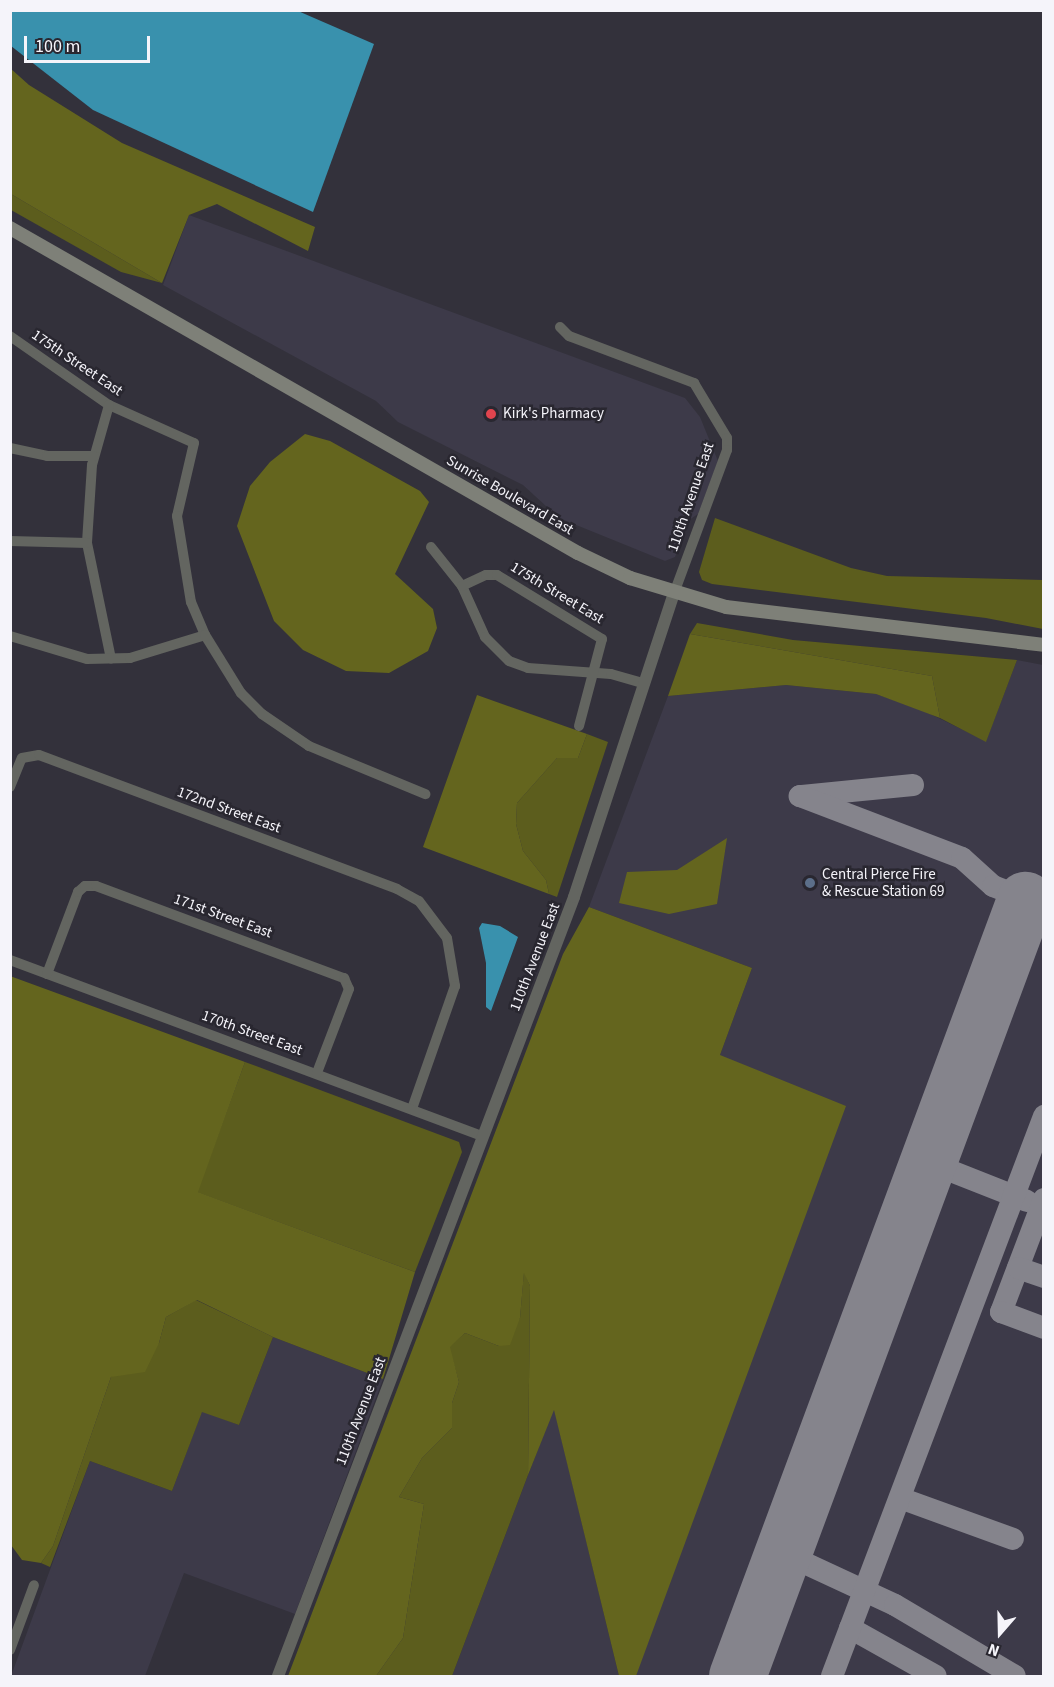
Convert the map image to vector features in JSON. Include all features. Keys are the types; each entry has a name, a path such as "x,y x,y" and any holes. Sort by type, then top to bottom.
{"main road":[{"name":"Sunrise Boulevard East","path":"10,228 578,553 674,593 787,616 1044,645"}],"street":[{"name":"110th Avenue East","path":"278,1677 593,844 674,593 727,450 727,438 694,383 569,336 560,327"},
{"name":"175th Street East","path":"10,336 109,405 194,443 178,498 177,524 191,602 205,635"},
{"path":"109,405 94,456 87,543 111,658"},
{"path":"10,448 47,456 94,456"},
{"path":"10,541 87,543"},
{"path":"431,547 462,586 485,637 509,661 528,668 596,671 645,684"},
{"name":"175th Street East","path":"462,586 486,574 497,575 602,639 596,671"},
{"path":"10,636 67,655 111,658 154,653 205,635 241,693 262,714 320,751 425,794"},
{"path":"579,726 596,671"},
{"name":"172nd Street East","path":"10,787 27,755 39,756 397,889 419,901 447,938 455,986 412,1109"},
{"name":"171st Street East","path":"47,974 73,902 85,886 96,886 282,954 344,978 349,983 317,1073"},
{"name":"170th Street East","path":"10,960 482,1136"},
{"path":"10,1650 34,1585"}],"shaded area":[{"path":"10,68 29,85 122,143 315,227 308,251 217,204 189,215 162,283 11,194"},
{"path":"11,194 162,283 121,272 11,210"},
{"path":"189,215 685,398 700,417 718,461 698,514 689,520 675,557 665,561 559,518 523,485 398,422 376,401 163,285"},
{"path":"305,434 330,441 420,491 429,502 395,574 433,609 437,628 428,651 389,673 346,671 303,650 274,621 237,526 250,486 270,462"},
{"path":"715,518 851,568 887,576 1043,580 1043,629 986,618 712,584 702,580 699,572"},
{"path":"697,623 793,640 1017,660 986,742 940,718 932,676 690,634"},
{"path":"690,634 932,676 940,718 876,694 786,685 668,696"},
{"path":"1017,660 1043,665 1043,1676 636,1676 720,1055 752,968 589,907 668,696 786,685 876,694 920,709 986,741"},
{"path":"477,695 587,734 578,758 557,758 517,803 516,824 523,851 546,880 549,894 423,847"},
{"path":"587,734 608,742 557,897 549,894 546,880 523,851 516,824 517,803 557,758 578,758"},
{"path":"727,838 717,904 669,914 619,903 627,872 677,870"},
{"path":"589,907 752,968 720,1055 846,1106 636,1676 619,1676 554,1410 528,1475 530,1286 524,1273 520,1318 510,1345 499,1346 465,1333 450,1347 459,1382 452,1403 452,1428 422,1458 399,1497 424,1504 403,1638 376,1676 288,1676 563,954"},
{"path":"10,976 245,1062 198,1192 415,1272 383,1379 273,1337 197,1300 166,1317 159,1343 145,1372 111,1377 53,1546 41,1563 22,1560 11,1545"},
{"path":"245,1062 459,1142 462,1152 415,1272 197,1192"},
{"path":"524,1271 530,1286 528,1475 452,1676 376,1676 403,1638 424,1504 399,1497 422,1458 452,1428 452,1403 459,1382 449,1347 465,1333 499,1346 520,1318"},
{"path":"196,1300 273,1337 239,1425 202,1412 172,1491 90,1461 50,1567 41,1563 53,1546 111,1377 159,1343 166,1317"},
{"path":"273,1337 383,1379 295,1614 184,1573 145,1676 11,1676 90,1461 172,1491 202,1411 239,1425"},
{"path":"554,1408 619,1676 452,1676 528,1475"}],"water":[{"path":"11,10 298,11 374,44 313,212 93,110 11,46"},
{"path":"482,923 500,926 518,937 491,1011 486,1007 486,963 479,928"}],"taxiway":[{"path":"913,785 800,796 962,858 993,886 1044,906"},
{"path":"832,1676 1044,1116"},
{"path":"928,1162 1027,1201"},
{"path":"1044,1199 1001,1312 1044,1328"},
{"path":"1018,1268 1044,1277"},
{"path":"900,1498 1013,1539"},
{"path":"783,1553 895,1605 1015,1676"},
{"path":"850,1628 936,1676"}],"runway":[{"path":"737,1676 1025,900"}],"place":[{"name":"Kirk's Pharmacy","path":"491,414"},
{"name":"Central Pierce Fire & Rescue Station 69","path":"810,883"}]}
